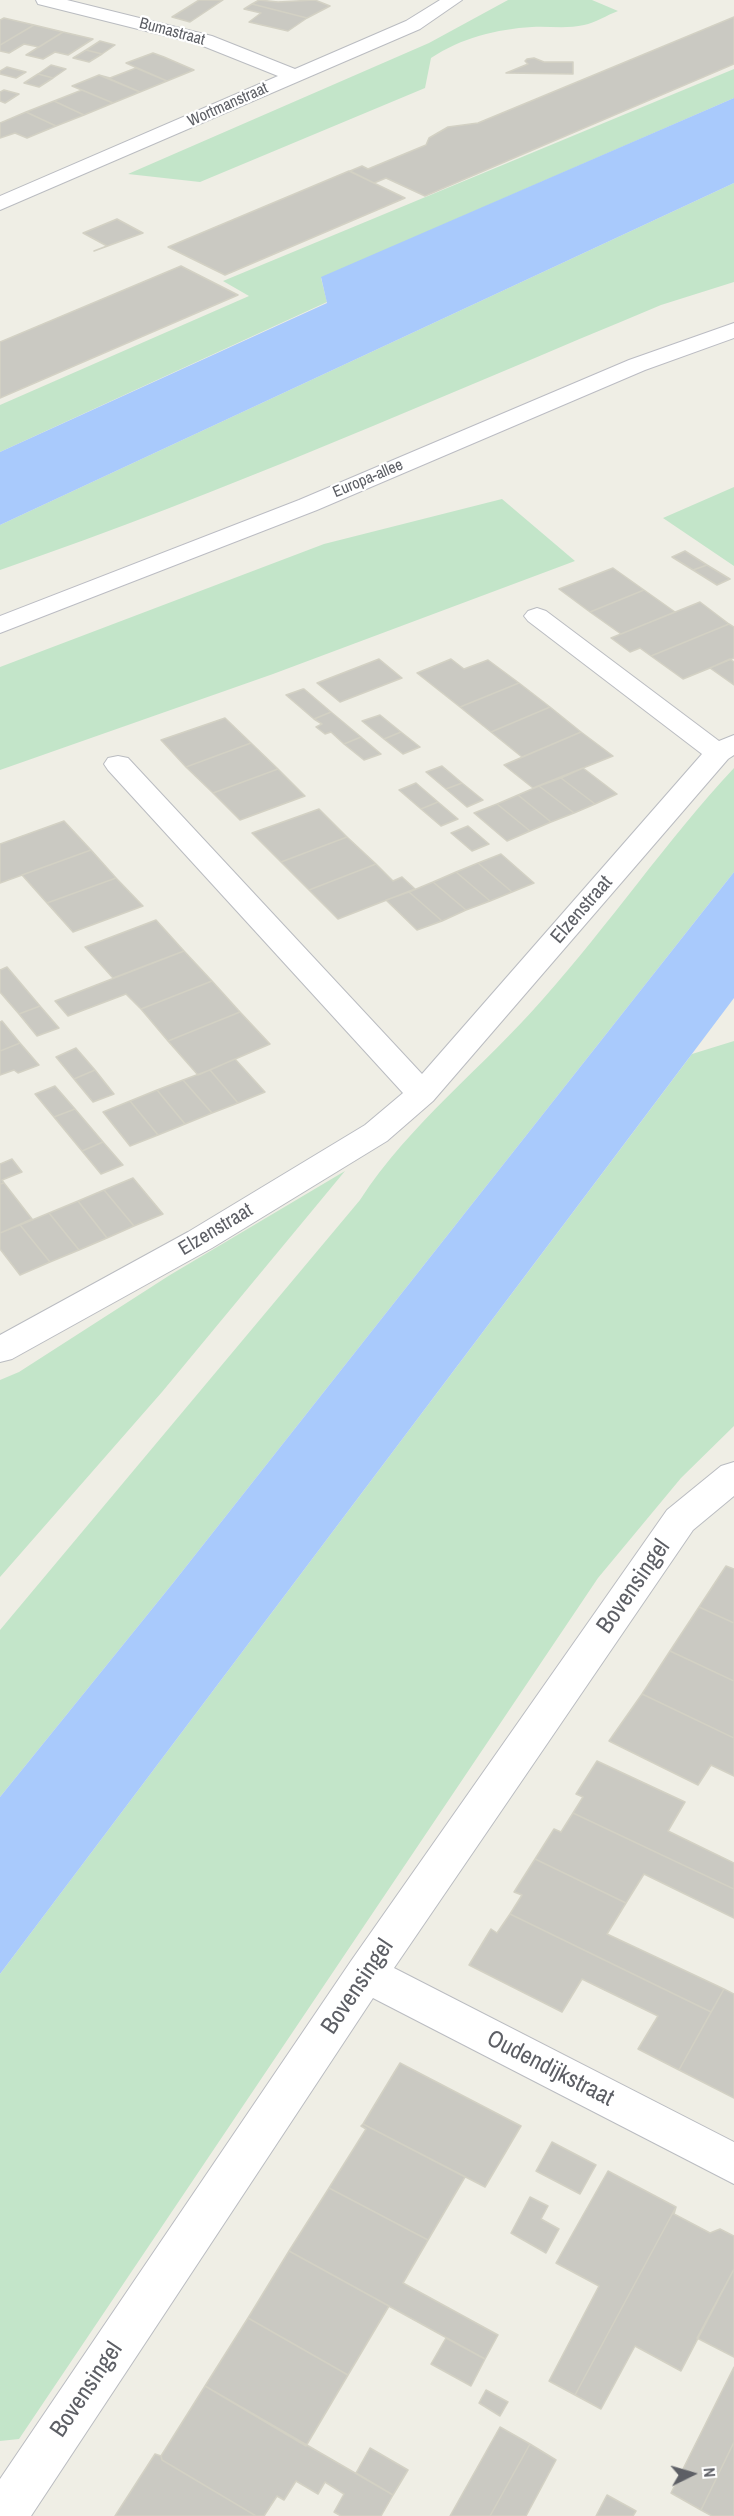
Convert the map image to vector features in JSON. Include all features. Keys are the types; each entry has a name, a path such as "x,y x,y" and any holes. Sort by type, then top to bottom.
{"street":[{"name":"Bumastraat","path":"45,0 205,40 295,76"},
{"name":"Wortmanstraat","path":"5,198 413,25 453,0"},
{"name":"Europa-allee","path":"0,609 291,496 629,352 734,315"},
{"name":"Europa-allee","path":"0,626 308,505 637,365 734,330"},
{"name":"Elzenstraat","path":"0,1350 200,1240 376,1133 422,1094 726,748 537,616"},
{"path":"118,764 422,1094"},
{"name":"Bovensingel","path":"3,2516 366,1974 680,1520 734,1476"},
{"name":"Oudendijkstraat","path":"366,1974 734,2164"}],"green space":[{"path":"508,0 592,0 618,11 584,25 506,30 467,40 431,58 425,88 200,182 128,174 429,43"},
{"path":"734,69 734,98 321,278 327,302 0,452 0,405 249,296 223,281"},
{"path":"734,183 734,282 661,305 250,476 0,570 0,525"},
{"path":"734,487 734,566 663,518"},
{"path":"502,499 575,561 273,674 0,770 0,667 324,544"},
{"path":"734,768 734,872 173,1583 0,1797 0,1630 360,1200 401,1146 543,999 685,824"},
{"path":"734,1041 734,1426 681,1478 598,1578 19,2439 0,2441 0,1974 692,1054"},
{"path":"345,1171 162,1392 0,1577 0,1380 19,1372 170,1275"}],"water":[{"path":"734,98 734,183 0,525 0,452 327,303 321,277"},
{"path":"734,872 734,998 0,1974 0,1797 173,1583"}],"building":[{"path":"199,0 223,0 190,22 172,17"},
{"path":"259,0 278,2 315,0 330,6 307,18 252,4"},
{"path":"252,4 307,18 288,31 249,22 261,13 244,9"},
{"path":"734,17 734,64 425,196 386,178 374,183 350,171 362,166 368,169 426,145 429,138 448,127 478,123"},
{"path":"4,18 34,25 0,45 0,20"},
{"path":"34,25 63,32 39,47 24,44 9,53 0,51 0,45"},
{"path":"63,32 93,39 68,55 55,52 43,59 26,55"},
{"path":"100,41 115,45 102,54 86,50"},
{"path":"86,50 102,54 89,62 73,58"},
{"path":"153,53 194,70 167,81 126,63"},
{"path":"534,58 544,62 573,62 573,74 506,73 528,64 525,61 527,59"},
{"path":"51,65 66,69 53,78 38,74"},
{"path":"7,67 26,72 16,78 0,74 0,71"},
{"path":"136,68 167,81 140,92 99,75 110,78"},
{"path":"38,74 53,78 39,87 24,83"},
{"path":"99,75 140,92 113,103 72,86"},
{"path":"4,90 19,94 5,103 0,101 0,92"},
{"path":"82,90 113,103 84,115 54,101"},
{"path":"54,101 84,115 56,126 26,112"},
{"path":"26,112 56,126 27,138 15,133 0,138 0,123"},
{"path":"349,171 405,198 225,275 168,247"},
{"path":"117,219 143,233 94,251 107,246 83,233"},
{"path":"181,266 238,295 0,398 0,342"},
{"path":"685,551 707,565 693,570 672,557"},
{"path":"707,565 730,579 717,585 693,570"},
{"path":"613,568 644,590 590,612 559,589"},
{"path":"644,590 675,612 621,634 590,612"},
{"path":"700,602 729,624 651,656 640,648 630,652 611,638"},
{"path":"729,624 734,627 734,658 710,668 683,679 651,656"},
{"path":"379,659 402,678 340,702 317,683"},
{"path":"451,659 464,669 488,660 519,683 460,707 417,673"},
{"path":"730,659 734,662 734,685 710,668"},
{"path":"519,683 550,707 491,732 460,707"},
{"path":"304,689 331,712 314,719 286,695"},
{"path":"550,707 581,732 522,757 491,732"},
{"path":"331,712 361,737 344,744 331,732 325,734 316,727 322,724 314,719"},
{"path":"380,715 401,732 384,739 362,721"},
{"path":"225,718 251,743 186,767 161,740"},
{"path":"401,732 420,747 403,754 384,739"},
{"path":"581,732 613,756 533,788 504,765"},
{"path":"361,737 381,754 364,760 344,744"},
{"path":"251,743 278,769 213,793 186,767"},
{"path":"442,766 462,783 446,789 426,772"},
{"path":"583,768 617,794 595,804 561,778"},
{"path":"278,769 305,796 240,820 213,793"},
{"path":"561,778 595,804 574,813 539,786"},
{"path":"416,783 438,802 421,809 399,790"},
{"path":"462,783 483,800 467,807 446,789"},
{"path":"539,786 574,813 551,822 518,795"},
{"path":"518,795 551,822 530,831 497,804"},
{"path":"438,802 458,819 441,826 421,809"},
{"path":"497,804 530,831 507,841 474,813"},
{"path":"319,809 347,837 281,862 252,833"},
{"path":"64,821 91,850 0,883 0,844"},
{"path":"468,826 489,844 472,851 451,833"},
{"path":"347,837 376,864 309,890 281,862"},
{"path":"91,850 116,878 47,903 22,875"},
{"path":"501,854 534,883 512,892 478,863"},
{"path":"478,863 512,892 490,901 456,872"},
{"path":"376,864 393,881 402,877 415,889 338,919 309,890"},
{"path":"456,872 490,901 466,910 433,882"},
{"path":"116,878 143,906 73,932 47,903"},
{"path":"433,882 466,910 442,921 409,892"},
{"path":"409,892 442,921 417,930 386,900"},
{"path":"156,920 184,951 113,978 85,947"},
{"path":"184,951 212,981 141,1009 126,994 68,1016 55,1001"},
{"path":"7,967 40,1006 19,1014 0,992 0,970"},
{"path":"212,981 240,1012 168,1041 141,1009"},
{"path":"40,1006 59,1028 37,1036 19,1014"},
{"path":"240,1012 270,1044 198,1075 168,1041"},
{"path":"2,1021 20,1043 0,1051 0,1022"},
{"path":"20,1043 39,1065 18,1073 14,1070 0,1075 0,1051"},
{"path":"76,1048 95,1070 74,1079 56,1057"},
{"path":"235,1059 265,1092 238,1103 210,1070"},
{"path":"95,1070 114,1094 93,1102 74,1079"},
{"path":"210,1070 238,1103 212,1113 183,1080"},
{"path":"183,1080 212,1113 185,1124 157,1090"},
{"path":"55,1086 75,1109 54,1117 35,1094"},
{"path":"157,1090 185,1124 158,1135 130,1101"},
{"path":"130,1101 158,1135 130,1146 103,1112"},
{"path":"75,1109 103,1142 82,1151 54,1117"},
{"path":"103,1142 123,1165 101,1174 82,1151"},
{"path":"12,1159 22,1172 2,1180 4,1183 0,1184 0,1164"},
{"path":"133,1178 163,1214 134,1226 104,1190"},
{"path":"4,1183 32,1219 0,1233 0,1184"},
{"path":"104,1190 134,1226 107,1238 78,1201"},
{"path":"78,1201 107,1238 79,1250 49,1213"},
{"path":"49,1213 79,1250 50,1262 20,1225"},
{"path":"20,1225 50,1262 20,1275 0,1249 0,1233"},
{"path":"726,1566 734,1569 734,1623 699,1607"},
{"path":"699,1607 734,1623 734,1681 670,1651"},
{"path":"670,1651 734,1681 734,1738 642,1694"},
{"path":"642,1694 734,1738 734,1776 711,1765 698,1785 609,1741"},
{"path":"597,1761 685,1802 668,1831 734,1863 734,1889 573,1813 583,1797 576,1794"},
{"path":"573,1813 734,1889 734,1918 644,1874 626,1903 535,1859 554,1829 561,1832"},
{"path":"535,1859 626,1903 607,1934 724,1989 711,2012 510,1914 522,1895 514,1892"},
{"path":"510,1914 711,2012 679,2070 638,2049 658,2016 582,1979 562,2012 469,1965 491,1929 497,1933"},
{"path":"724,1989 734,1994 734,2098 679,2070"},
{"path":"400,2063 521,2126 485,2187 363,2124"},
{"path":"363,2124 465,2177 428,2240 329,2188 366,2129 361,2126"},
{"path":"552,2142 596,2165 580,2194 536,2171"},
{"path":"608,2171 676,2207 575,2395 549,2381 599,2286 556,2263"},
{"path":"329,2188 428,2240 403,2283 498,2335 485,2359 289,2251"},
{"path":"530,2197 548,2206 541,2219 559,2229 546,2253 511,2233"},
{"path":"676,2207 674,2214 710,2233 720,2229 734,2236 734,2269 681,2371 635,2346 601,2409 575,2395"},
{"path":"289,2251 389,2306 348,2375 248,2318"},
{"path":"734,2269 734,2357 697,2338"},
{"path":"248,2318 348,2375 306,2446 205,2386"},
{"path":"446,2338 485,2359 471,2386 431,2364"},
{"path":"734,2367 734,2442 701,2510 671,2493"},
{"path":"205,2386 393,2495 381,2516 341,2516 334,2512 344,2494 325,2482 318,2494 296,2481 284,2500 277,2496 264,2516 256,2516 162,2460 161,2456"},
{"path":"486,2390 508,2402 500,2416 479,2403"},
{"path":"500,2427 530,2444 490,2516 450,2516"},
{"path":"734,2442 734,2516 712,2516 701,2510"},
{"path":"530,2444 556,2460 526,2516 490,2516"},
{"path":"370,2448 408,2470 393,2495 356,2473"},
{"path":"155,2454 161,2456 162,2460 256,2516 115,2516"},
{"path":"607,2495 636,2511 633,2516 596,2516"}]}
